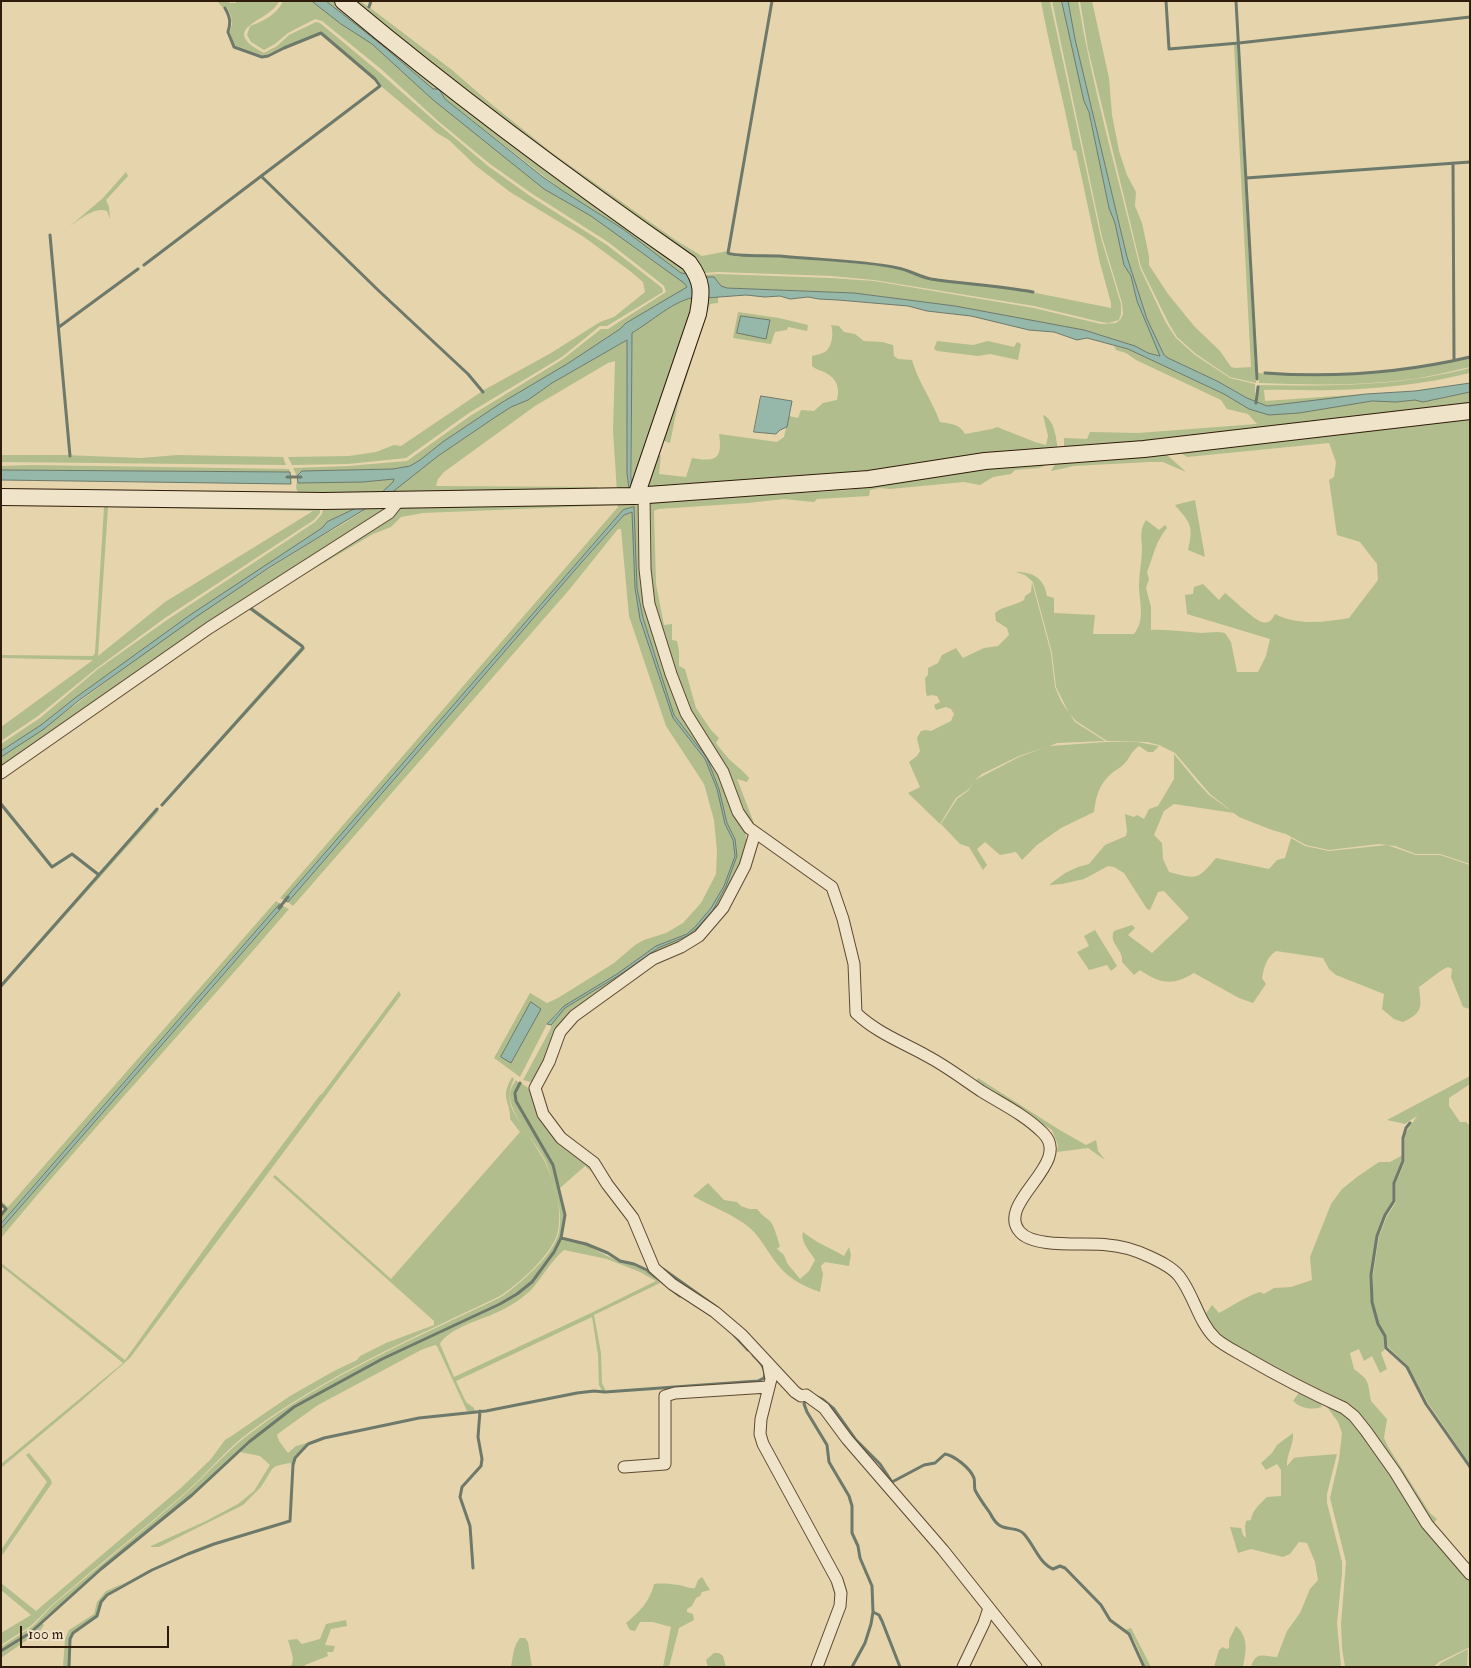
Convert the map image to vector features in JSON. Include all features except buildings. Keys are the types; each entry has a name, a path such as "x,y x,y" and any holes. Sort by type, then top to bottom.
{"main road":[{"path":"343,1 482,113 689,263 698,274 701,294 698,314 633,496"},
{"path":"1,497 323,501 633,496 869,479 985,461 1144,449 1470,411"}],"street":[{"path":"633,496 646,569 649,604 671,674 686,713 723,772 738,812 749,828 832,887 843,919 854,964 856,1013 868,1025 928,1056 1021,1115 1045,1134 1051,1142 1051,1154 1019,1205 1015,1215 1015,1223 1019,1231 1037,1241 1107,1244 1130,1248 1166,1265 1178,1275 1206,1327 1216,1339 1265,1369 1344,1408 1354,1416 1394,1472 1427,1524 1470,1574"},
{"path":"1,773 208,628 389,513 394,499"},
{"path":"755,833 745,866 723,908 699,936 646,964 574,1016 560,1032 549,1062 535,1088 544,1114 561,1138 594,1162 606,1184 634,1218 654,1268 672,1284 715,1312 742,1335 795,1392 801,1396 806,1395 824,1408 847,1439 937,1542 1036,1667"},
{"path":"768,1363 771,1379 761,1419 760,1434 763,1444 837,1580 841,1593 840,1606 816,1667"},
{"path":"624,1467 665,1464 665,1396 675,1393 768,1387"},
{"path":"963,1667 989,1608"}],"green space":[{"path":"217,1 236,3 236,1 279,1 274,8 250,25 245,31 245,37 250,44 264,53 277,46 289,35 316,22 320,23 488,166 530,196 607,245 662,288 663,292 607,326 600,326 562,357 469,413 406,458 348,464 292,465 288,457 349,456 376,452 394,445 401,446 484,390 551,353 600,322 614,317 645,292 643,282 630,271 584,237 510,192 475,165 449,140 437,133 382,87 376,78 322,32 262,55 234,45 230,32 231,16 227,7 224,9"},
{"path":"283,1 312,1 341,24 372,44 432,99 544,189 591,216 684,283 687,288 626,323 620,329 567,364 501,403 410,466 393,469 302,471 297,476 293,468 407,461 470,416 563,359 601,329 608,329 666,292 664,286 608,242 531,193 490,164 438,121 381,69 322,21 315,19 288,33 264,50 251,42 247,35 250,26 274,14"},
{"path":"326,1 337,1 694,275 681,273 623,229 563,191 445,99 439,89 433,89"},
{"path":"352,1 360,1 369,7 452,70 551,152 677,241 702,256 728,251 730,255 738,257 769,255 897,268 929,279 1001,286 1111,308 1076,151 1073,150 1041,1 1050,1 1101,238 1121,304 1119,320 1109,323 1101,322 1034,306 874,280 831,276 704,273"},
{"path":"1052,1 1062,1 1084,101 1089,112 1109,208 1115,223 1124,265 1131,276 1137,301 1161,356 1084,330 955,306 854,293 727,288 721,286 714,277 706,277 704,275 874,281 1034,308 1101,324 1116,323 1120,320 1123,314 1122,303 1102,237"},
{"path":"1068,1 1078,1 1099,102 1140,268 1166,323 1176,338 1195,355 1230,378 1255,384 1255,402 1164,355 1147,319 1127,257 1075,39"},
{"path":"1080,1 1092,1 1109,78 1112,115 1119,151 1127,175 1136,192 1135,206 1142,223 1149,265 1168,294 1194,326 1220,351 1231,367 1235,368 1251,367 1234,45 1237,45 1256,383 1230,377 1196,354 1177,337 1141,267 1088,49"},
{"path":"126,172 128,176 106,200 110,219 107,211 97,210 87,214 69,227 103,198"},
{"path":"697,297 690,326 636,491 617,492 613,431 615,361 608,363 535,406 444,472 438,479 436,486 597,487 601,492 390,494 438,456 494,418 511,407 528,400 552,383 627,340 627,473 629,489 632,490 632,333 672,306"},
{"path":"718,297 718,303 710,304 678,404 670,443 661,440 706,298"},
{"path":"738,312 779,318 808,325 807,331 788,327 787,330 775,332 771,344 733,338"},
{"path":"831,325 839,326 844,332 855,334 864,341 893,345 894,356 898,359 912,360 940,422 958,426 965,434 997,427 1046,445 1048,436 1043,415 1047,417 1052,425 1056,435 1058,450 879,474 646,487 655,457 661,455 659,474 686,477 692,458 706,460 716,457 720,449 719,434 777,442 784,437 789,416 798,418 801,410 814,411 823,403 837,400 838,388 835,381 830,375 812,366 812,356 825,352 831,344"},
{"path":"937,341 973,345 988,341 1014,347 1017,342 1021,344 1018,360 990,354 978,356 937,351 934,349"},
{"path":"1114,346 1128,349 1224,394 1249,409 1269,415 1299,413 1372,401 1396,402 1415,400 1423,402 1470,392 1470,405 1422,413 1064,449 1064,438 1087,439 1090,432 1138,433 1257,424 1248,414 1227,409 1221,400 1136,360 1126,353 1116,350"},
{"path":"1470,357 1470,367 1413,379 1375,383 1259,383 1258,373 1311,376 1364,374 1444,363"},
{"path":"1470,368 1470,373 1385,387 1264,390 1265,401 1366,394 1275,406 1258,403 1258,385 1339,385 1390,382 1416,379"},
{"path":"1470,415 1470,864 1440,854 1416,854 1395,846 1379,844 1329,850 1306,845 1286,834 1239,817 1210,794 1175,753 1159,745 1147,742 1107,741 1076,721 1069,713 1056,687 1052,653 1033,582 1025,575 1016,572 1028,573 1040,580 1047,596 1054,598 1054,613 1095,615 1093,634 1134,634 1138,628 1141,616 1139,585 1142,527 1146,520 1159,530 1165,525 1167,528 1157,544 1147,572 1149,579 1146,588 1151,607 1151,630 1225,633 1231,642 1237,672 1258,672 1266,656 1270,639 1187,614 1185,595 1193,594 1194,587 1203,584 1219,600 1225,593 1258,620 1264,622 1270,621 1275,614 1302,622 1321,622 1349,618 1378,580 1377,564 1360,542 1337,535 1329,480 1334,477 1336,462 1329,443 1187,457 1181,453"},
{"path":"1166,454 1186,472 1163,462 1074,466 1051,471 1056,462"},
{"path":"1,455 141,458 177,455 283,457 286,465 1,462"},
{"path":"1050,464 1039,468 1015,470 1011,474 993,477 980,485 964,482 890,489 880,488 870,490 869,496 817,499 814,502 784,499 658,509 654,511 656,584 664,625 672,624 672,640 677,641 679,666 685,669 696,708 719,738 716,743 727,757 749,778 747,782 737,779 754,823 751,825 726,767 687,705 656,611 651,576 649,502 849,490 961,471"},
{"path":"1,466 289,469 290,472 1,470"},
{"path":"394,479 380,494 304,493 298,492 296,488 297,480 298,483 363,482"},
{"path":"1,500 320,504 320,513 314,520 165,618 97,668 38,716 1,741 1,727 93,660 1,658 1,655 93,656 95,653 104,507 1,505","holes":["108,507 313,511 165,602 98,656"]},
{"path":"1195,500 1205,557 1188,550 1191,535 1189,525 1175,505"},
{"path":"633,502 640,505 649,613 708,750 746,831 746,843 744,854 726,897 697,934 565,1019 534,1081 531,1082 523,1080 551,1028 553,1020 565,1008 618,976 658,948 687,936 713,910 726,886 737,856 735,839 727,823 719,789 707,758 674,715 643,618 637,588 634,507 623,510 284,900 280,898 618,507 617,505 423,513 401,517 391,527 373,534 317,567 310,569 252,607 304,646 305,649 162,807 160,805 301,647 248,609 399,506"},
{"path":"380,504 384,511 270,583 155,660 1,769 1,757 170,634 262,573 370,506 363,505 327,522 322,528 190,615 75,698 41,725 1,751 1,744 40,718 98,669 167,620 315,522 322,514 324,505"},
{"path":"632,512 635,588 641,619 673,718 705,759 717,789 725,824 733,840 735,856 724,886 711,908 696,926 687,934 656,946 617,974 558,1011 547,1024 520,1077 494,1058 530,993 547,1003 558,998 614,963 635,945 666,933 683,923 701,903 716,874 717,851 714,820 704,784 666,726 629,616 621,529 618,529 569,590 293,906 288,902 581,563 624,515"},
{"path":"1032,582 1051,653 1055,687 1061,701 1075,722 1105,741 1057,743 1050,746 1137,742 1159,746 1153,752 1148,752 1139,746 1136,748 1124,764 1104,781 1097,796 1094,812 1061,828 1037,845 1022,860 1016,852 1000,855 985,842 977,849 987,865 983,870 969,847 960,844 941,824 957,799 969,790 975,780 969,789 956,798 940,824 908,793 920,787 909,762 920,751 917,738 921,731 931,731 951,721 954,714 951,709 946,707 936,710 934,705 940,702 937,696 927,696 925,678 928,675 928,668 938,663 942,655 956,648 963,658 984,648 998,646 1009,635 1007,628 996,621 995,613 1024,600 1025,596 1031,592","holes":["1046,747 1019,757 975,780 982,774 1019,756"]},
{"path":"1174,754 1209,795 1234,813 1174,804 1164,811 1154,835 1162,843 1163,859 1169,872 1191,877 1196,876 1205,871 1216,858 1269,869 1277,860 1285,858 1291,838 1305,846 1329,851 1387,845 1416,855 1440,855 1470,865 1470,1009 1463,1007 1451,977 1452,969 1448,967 1419,987 1420,1008 1415,1015 1403,1022 1394,1019 1382,1009 1384,994 1336,975 1329,969 1323,958 1276,951 1266,963 1262,978 1266,984 1253,1003 1239,998 1194,973 1180,980 1167,982 1160,981 1140,970 1134,975 1122,962 1121,954 1113,940 1114,931 1132,925 1135,928 1128,935 1152,953 1189,918 1164,891 1158,892 1150,910 1147,909 1124,873 1108,866 1084,879 1049,885 1065,873 1089,864 1105,845 1126,836 1125,814 1134,817 1137,815 1144,819 1149,809 1158,806 1174,779"},
{"path":"1,802 52,865 73,853 99,873 156,808 159,811 1,988 1,984 97,875 72,856 53,868 50,867 1,807"},
{"path":"276,901 280,904 1,1224 1,1213 5,1209 1,1206 1,1201 8,1207"},
{"path":"283,906 289,909 1,1238 1,1229"},
{"path":"1095,930 1117,966 1111,971 1107,965 1089,970 1077,952 1089,946 1084,936"},
{"path":"399,991 401,995 130,1358 1,1468 1,1464 123,1363 1,1266 1,1263 125,1360 218,1230"},
{"path":"1470,1076 1470,1084 1449,1098 1449,1106 1460,1122 1466,1122 1470,1126 1470,1464 1428,1403 1408,1366 1388,1347 1386,1336 1379,1324 1373,1302 1373,1275 1379,1236 1387,1216 1396,1202 1396,1183 1405,1161 1405,1134 1417,1116 1405,1124 1387,1120"},
{"path":"512,1077 514,1079 509,1095 512,1108 544,1160 559,1207 557,1235 541,1261 525,1277 500,1296 341,1374 251,1431 233,1445 185,1493 52,1605 32,1625 1,1645 1,1633 31,1615 1,1590 1,1583 36,1611 182,1487 211,1459 225,1440 290,1396 357,1360 360,1356 386,1343 434,1325 434,1321 273,1177 275,1175 391,1279 520,1132 510,1119 506,1100 506,1090"},
{"path":"978,1078 1086,1145 1096,1140 1098,1151 1105,1160 1088,1148 1057,1152 1058,1145 1052,1130 975,1082"},
{"path":"516,1080 519,1083 515,1093 515,1101 552,1165 564,1215 560,1238 553,1252 531,1281 516,1294 500,1303 381,1358 294,1406 249,1441 191,1495 101,1568 29,1632 1,1650 1,1647 33,1626 52,1606 185,1494 234,1446 252,1432 342,1375 501,1297 535,1268 556,1241 559,1232 560,1211 546,1162 511,1105 510,1093"},
{"path":"521,1083 527,1087 595,1170 592,1172 585,1166 560,1188 554,1165 517,1100 517,1093"},
{"path":"1403,1155 1393,1183 1393,1201 1384,1215 1377,1236 1370,1275 1371,1302 1377,1325 1384,1336 1386,1348 1381,1353 1387,1369 1380,1373 1372,1356 1364,1361 1359,1349 1350,1353 1354,1369 1365,1378 1368,1384 1371,1401 1387,1419 1384,1438 1387,1445 1430,1513 1437,1519 1432,1525 1370,1430 1218,1335 1204,1316 1212,1305 1219,1313 1254,1294 1260,1292 1264,1294 1274,1288 1291,1287 1312,1280 1310,1257 1331,1204 1342,1189 1379,1162 1390,1162"},
{"path":"708,1183 724,1200 737,1202 749,1209 757,1209 770,1221 775,1229 780,1246 777,1249 784,1255 787,1263 800,1279 809,1271 815,1260 804,1243 803,1232 844,1256 849,1247 851,1255 849,1266 825,1262 821,1266 823,1274 820,1292 797,1282 782,1270 750,1228 730,1215 693,1196"},
{"path":"562,1240 586,1245 619,1262 634,1265 648,1272 660,1283 594,1315 601,1353 602,1383 606,1391 602,1391 599,1385 598,1355 592,1317 456,1381 466,1402 475,1411 467,1411 435,1345 421,1350 318,1405 279,1433 277,1435 279,1441 288,1453 296,1446 307,1443 294,1458 292,1464 276,1466 272,1469 261,1487 243,1505 159,1547 151,1547 238,1504 254,1491 270,1465 260,1456 240,1452 276,1421 331,1387 382,1360 511,1299 529,1285 543,1269","holes":["564,1250 607,1259 640,1272 656,1281 454,1377 440,1344 450,1333 513,1304 532,1289"]},
{"path":"1301,1390 1318,1399 1322,1407 1306,1408 1293,1401"},
{"path":"1324,1403 1341,1409 1357,1424 1457,1566 1470,1580 1470,1647 1439,1662 1434,1667 1345,1667 1341,1624 1346,1562 1330,1498 1339,1459 1342,1433 1338,1422"},
{"path":"1293,1433 1287,1466 1294,1458 1337,1454 1327,1494 1327,1503 1342,1562 1337,1623 1341,1667 1251,1667 1258,1656 1277,1657 1287,1631 1300,1613 1310,1589 1318,1580 1315,1562 1307,1543 1299,1542 1290,1554 1283,1557 1251,1549 1238,1553 1230,1527 1241,1528 1246,1538 1246,1521 1251,1520 1257,1507 1267,1497 1281,1496 1281,1470 1277,1464 1266,1470 1261,1463 1272,1453 1277,1445"},
{"path":"29,1453 52,1483 1,1557 1,1550 47,1482 26,1455"},
{"path":"702,1577 710,1590 702,1592 692,1606 687,1609 687,1612 693,1614 694,1620 679,1628 669,1667 663,1667 671,1627 653,1622 640,1622 635,1631 630,1630 626,1623 640,1611 647,1601 654,1584 670,1584 695,1588 698,1580"},
{"path":"124,1583 106,1594 100,1602 96,1616 72,1632 69,1638 68,1667 63,1667 65,1639 69,1630 94,1614 97,1602 106,1591"},
{"path":"346,1620 347,1626 331,1629 325,1645 335,1646 333,1652 327,1652 328,1656 305,1665 305,1667 286,1667 292,1665 293,1658 288,1640 297,1639 302,1644 320,1639 326,1624"},
{"path":"42,1623 44,1625 40,1631 1,1658 1,1653 31,1634"},
{"path":"1236,1626 1243,1635 1246,1645 1243,1667 1214,1667 1219,1650 1223,1647 1229,1648 1229,1640"},
{"path":"1131,1628 1151,1667 1145,1667 1135,1642 1125,1630"},
{"path":"520,1638 525,1638 528,1642 532,1667 511,1667 515,1648"},
{"path":"1468,1649 1467,1667 1437,1667 1441,1663"},
{"path":"714,1653 719,1653 723,1656 726,1667 708,1667 706,1660"}],"shaded area":[{"path":"312,1 326,1 433,89 439,89 445,99 543,177 623,229 681,273 694,275 697,297 672,306 632,333 632,490 629,489 627,473 627,340 552,383 528,400 511,407 494,418 438,456 390,494 380,494 394,479 363,482 298,483 297,476 302,471 393,469 410,466 501,403 567,364 620,329 626,323 687,287 591,216 544,189 432,99 372,44 341,24"},
{"path":"1062,1 1068,1 1075,39 1127,257 1147,319 1164,355 1247,398 1267,406 1366,394 1415,391 1470,383 1470,392 1423,402 1415,400 1396,402 1372,401 1299,413 1269,415 1249,409 1224,394 1128,349 1087,338 1077,340 1054,332 1029,330 971,316 927,311 908,306 808,297 790,299 780,296 746,295 706,298 706,277 714,277 721,286 727,288 854,293 955,306 1084,330 1160,356 1137,301 1131,276 1124,265 1115,223 1109,208 1089,112 1084,101"},
{"path":"741,316 770,320 766,339 737,333"},
{"path":"761,396 792,401 787,427 776,434 754,432"},
{"path":"1,470 290,472 291,484 1,480"},
{"path":"363,505 370,506 270,567 193,619 78,701 44,729 1,757 1,751 41,725 75,698 190,615 322,528 327,522"},
{"path":"634,507 637,588 643,618 674,715 707,758 719,789 727,823 735,839 737,856 726,886 713,910 697,928 687,936 658,948 618,976 565,1008 551,1025 547,1024 564,1006 617,974 656,946 687,934 696,926 711,908 724,886 735,856 733,840 725,824 717,789 705,759 673,718 640,619 635,588 632,512 624,515 581,563 288,902 284,900 623,510"},
{"path":"280,904 283,906 1,1229 1,1224"},
{"path":"531,1002 541,1009 511,1063 501,1057"}],"waterway":[{"path":"369,7 371,1"},
{"path":"772,1 728,253 869,263 902,269 931,279 1033,292"},
{"path":"1166,1 1169,49 1470,17"},
{"path":"1236,1 1257,379"},
{"path":"144,265 380,86 375,79 321,33 262,57 234,47 228,32 230,20 225,8"},
{"path":"1246,178 1470,162"},
{"path":"1453,163 1454,360"},
{"path":"261,176 379,291 468,374 483,392"},
{"path":"50,235 70,456"},
{"path":"59,327 138,269"},
{"path":"1265,373 1317,375 1368,373 1419,367 1470,357"},
{"path":"1256,403 1258,387"},
{"path":"287,477 301,477"},
{"path":"162,805 303,648 250,608"},
{"path":"1,804 52,867 72,854 99,875"},
{"path":"1,986 157,809"},
{"path":"279,908 288,897"},
{"path":"1,1651 30,1633 101,1569 192,1495 249,1442 294,1407 382,1359 500,1304 532,1282 554,1252 561,1238 565,1215 553,1165 516,1101 515,1093 520,1083"},
{"path":"1410,1123 1406,1128 1403,1138 1403,1161 1394,1183 1394,1201 1385,1215 1377,1236 1371,1275 1372,1302 1378,1324 1385,1336 1386,1348 1407,1367 1426,1404 1470,1467"},
{"path":"1,1204 6,1209 1,1215"},
{"path":"561,1238 586,1244 608,1253 620,1261 634,1264 649,1271"},
{"path":"663,1269 715,1306"},
{"path":"648,1271 680,1296"},
{"path":"734,1335 748,1350"},
{"path":"69,1667 70,1639 73,1633 97,1616 101,1602 107,1595 152,1570 188,1554 214,1544 290,1521 293,1465 295,1458 308,1444 324,1438 419,1418 486,1411 577,1393 758,1381 764,1378 765,1374 762,1365 753,1355"},
{"path":"813,1395 822,1399 834,1409 856,1440 880,1464 892,1482 924,1465 935,1463 945,1454 962,1463 972,1474 975,1490 997,1523 1002,1527 1015,1529 1024,1534 1040,1558 1048,1566 1053,1569 1060,1566 1065,1568 1101,1605 1110,1620 1129,1634 1144,1667"},
{"path":"806,1398 804,1404 807,1412 827,1445 829,1462 849,1496 852,1506 852,1533 872,1586 873,1612 871,1624 865,1643 852,1667"},
{"path":"473,1568 470,1526 460,1497 462,1487 481,1466 482,1459 478,1437 480,1411"},
{"path":"873,1612 879,1615 882,1621 900,1667"}]}
